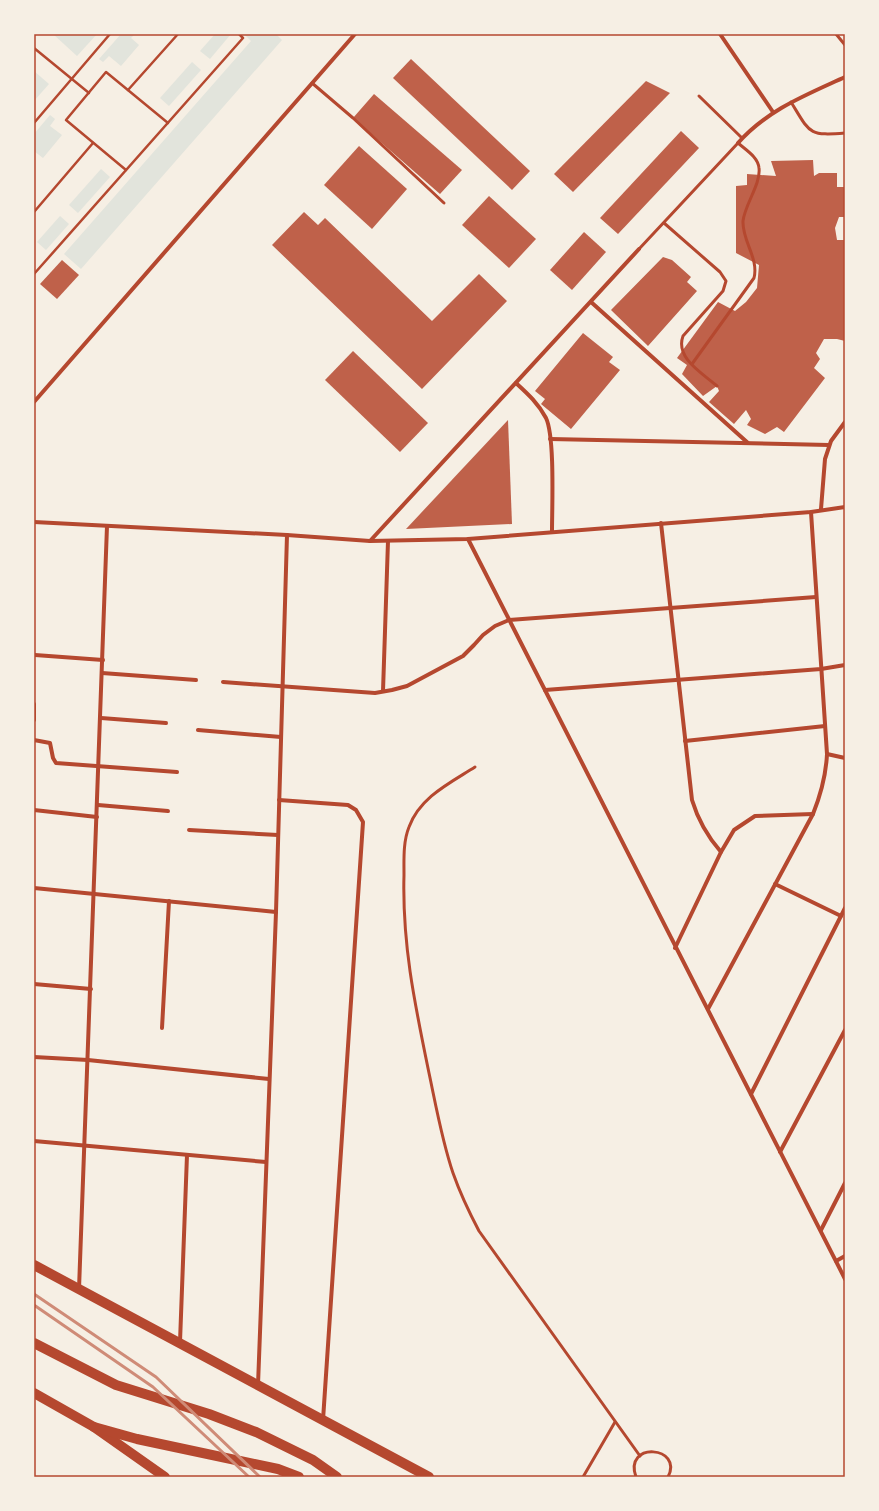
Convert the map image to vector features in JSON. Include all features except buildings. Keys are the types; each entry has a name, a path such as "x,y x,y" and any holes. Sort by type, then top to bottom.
{"main road":[{"path":"34,1265 429,1477"},
{"path":"34,1343 74,1365 116,1385 209,1414 256,1432 313,1460 337,1477"},
{"path":"34,1393 94,1427 165,1477"},
{"path":"94,1427 137,1439 278,1469 300,1477"}],"street":[{"path":"34,402 355,34"},
{"path":"720,34 773,112"},
{"path":"738,144 742,138 773,112 845,77"},
{"path":"370,541 639,249"},
{"path":"591,302 749,443"},
{"path":"516,384 534,399 546,420 550,439 552,532"},
{"path":"821,509 825,459 829,445 845,422"},
{"path":"550,439 829,445"},
{"path":"34,522 388,541 468,539 811,512 821,509 845,507"},
{"path":"708,1009 813,814 821,795 826,772 827,754 811,512"},
{"path":"661,523 685,741 694,806 698,819 710,839 721,852"},
{"path":"79,1290 86,1146 107,526"},
{"path":"258,1385 276,912 287,535"},
{"path":"468,539 675,948 708,1009 845,1279"},
{"path":"382,692 388,541"},
{"path":"224,682 375,693 382,692 407,686 462,656 483,635 495,626 509,620 816,597"},
{"path":"35,655 103,660"},
{"path":"545,690 821,669 845,665"},
{"path":"102,673 196,680"},
{"path":"34,704 34,720"},
{"path":"101,718 166,723"},
{"path":"685,741 825,726"},
{"path":"198,730 281,737"},
{"path":"34,740 50,743 53,758 56,763 177,772"},
{"path":"827,754 845,758"},
{"path":"279,800 348,805 356,810 363,822 323,1420"},
{"path":"98,805 168,811"},
{"path":"34,810 97,817"},
{"path":"675,948 721,852 734,830 755,816 813,814"},
{"path":"189,830 278,835"},
{"path":"775,884 841,916"},
{"path":"34,888 276,912"},
{"path":"162,1028 169,901"},
{"path":"751,1094 845,908"},
{"path":"34,984 91,989"},
{"path":"780,1152 845,1030"},
{"path":"34,1056 88,1060 269,1079"},
{"path":"34,1141 266,1162"},
{"path":"180,1343 187,1155"},
{"path":"821,1230 845,1183"},
{"path":"836,1261 845,1256"}],"lane":[{"path":"836,34 845,45"},
{"path":"312,83 444,203"},
{"path":"699,96 742,138"},
{"path":"791,102 805,126 814,134 821,135 845,133"},
{"path":"639,249 738,144 755,158 760,170 743,223 755,271 750,283 692,364"},
{"path":"664,223 720,272 726,281 723,291 683,336 680,348 686,358 717,386"},
{"path":"475,767 432,795 423,803 409,827 405,842 403,904 409,974 443,1139 462,1196 479,1231 640,1456"},
{"path":"583,1477 615,1422"},
{"path":"636,1477 634,1469 640,1456 645,1452 652,1451 665,1456 669,1461 670,1468 668,1477"}],"path":[{"path":"34,123 110,34"},
{"path":"128,90 178,34"},
{"path":"34,274 243,38 239,34"},
{"path":"34,48 89,93"},
{"path":"126,170 66,120 106,72 168,123"},
{"path":"34,212 93,143"}],"shaded area":[{"path":"53,34 97,34 77,56"},
{"path":"121,34 135,34 131,38 139,45 121,66 109,56 103,62 99,59"},
{"path":"215,34 231,34 210,59 200,51"},
{"path":"244,34 276,34 282,40 81,269 64,254 251,41"},
{"path":"192,62 201,70 169,106 160,98"},
{"path":"34,71 49,84 34,101"},
{"path":"50,115 55,119 50,126 62,135 43,158 34,151 34,134"},
{"path":"101,169 110,177 78,213 69,205"},
{"path":"60,216 69,224 46,250 37,242"}],"railway":[{"path":"34,1294 156,1377 260,1477"},
{"path":"34,1305 153,1387 249,1477"}]}
